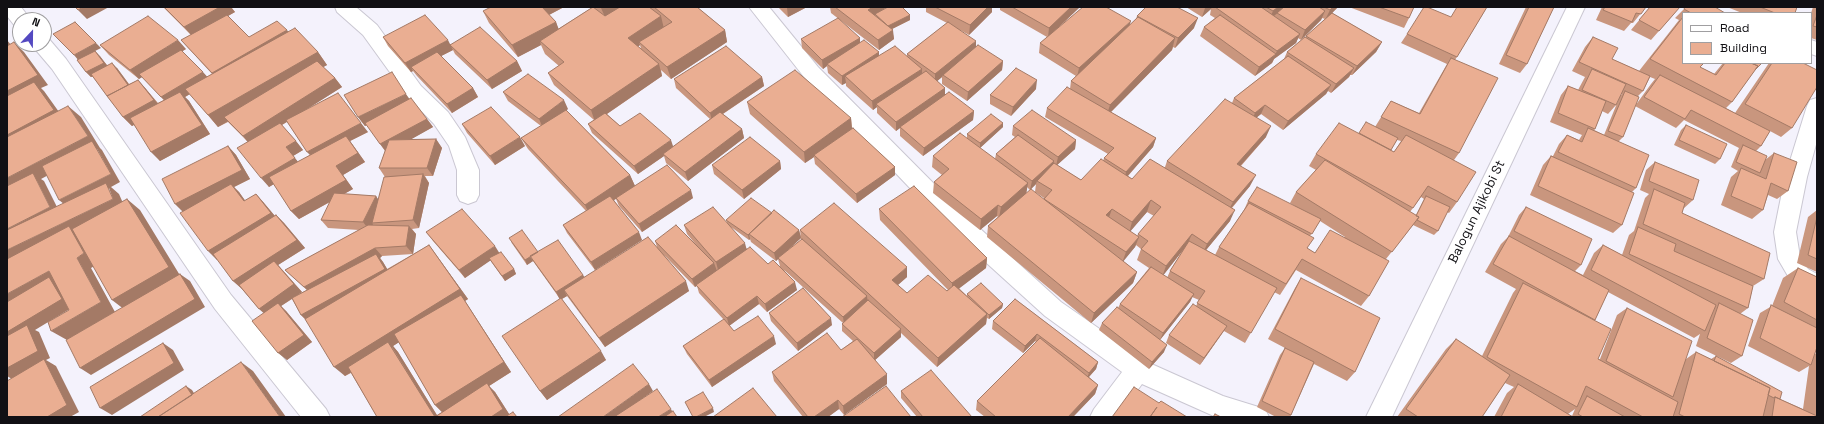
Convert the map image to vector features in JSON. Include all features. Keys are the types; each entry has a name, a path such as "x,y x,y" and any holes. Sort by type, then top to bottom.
{"street":[{"path":"344,7 370,30 414,91 442,118 458,143 468,170 468,195"},
{"path":"758,7 811,72 957,222 1053,310 1138,370 1220,407 1256,417"},
{"name":"Balogun Ajikobi St","path":"1378,417 1576,7"},
{"path":"49,52 64,71 223,302 317,417"},
{"path":"1817,106 1796,177 1785,232 1789,259 1800,276 1817,286"},
{"path":"1103,417 1138,370"}],"building":[{"path":"75,7 83,7 78,10"},
{"path":"164,7 220,7 184,27"},
{"path":"491,7 542,7 556,22 512,45 483,11"},
{"path":"593,7 605,16 620,7 649,7 661,16 628,38 659,64 591,110 548,73 564,62 540,41"},
{"path":"654,7 697,7 725,30 667,67 639,42 672,22"},
{"path":"835,7 873,7 868,10 893,30 878,40"},
{"path":"888,7 902,7 910,15 888,26 875,14"},
{"path":"935,7 988,7 970,25"},
{"path":"1012,7 1071,7 1049,28"},
{"path":"1083,7 1106,7 1131,21 1079,68 1040,43"},
{"path":"1146,7 1177,7 1198,18 1178,38 1137,16"},
{"path":"1215,7 1261,7 1300,34 1277,51"},
{"path":"1266,7 1278,7 1273,11"},
{"path":"1284,7 1319,7 1325,11 1305,30 1277,13"},
{"path":"1324,7 1333,7 1330,10"},
{"path":"1379,7 1414,7 1409,18"},
{"path":"1424,7 1451,17 1457,7 1487,7 1457,57 1407,34"},
{"path":"1529,7 1554,7 1527,64 1506,55"},
{"path":"1605,7 1646,7 1641,14 1636,13 1632,22 1603,10"},
{"path":"1650,7 1680,7 1659,31 1639,20"},
{"path":"1685,7 1715,7 1723,12 1689,12 1684,9"},
{"path":"1760,7 1797,7 1795,12 1772,12"},
{"path":"1332,13 1382,42 1357,66 1306,36"},
{"path":"227,15 249,37 277,21 287,30 212,73 181,40"},
{"path":"425,15 448,40 405,63 383,37"},
{"path":"1220,15 1276,54 1259,67 1204,27"},
{"path":"1817,15 1817,27 1813,26"},
{"path":"148,16 178,40 130,70 100,45"},
{"path":"1138,17 1175,38 1110,105 1071,81"},
{"path":"838,18 860,38 822,60 801,39"},
{"path":"1682,18 1682,64 1703,64 1700,67 1716,75 1724,64 1753,64 1758,66 1732,102 1650,59"},
{"path":"75,22 96,43 74,55 53,34"},
{"path":"948,22 976,41 935,74 907,54"},
{"path":"480,27 517,61 487,80 450,45"},
{"path":"295,28 318,52 208,115 185,89"},
{"path":"1305,37 1354,68 1336,84 1287,52"},
{"path":"1593,37 1618,48 1612,59 1650,76 1643,91 1579,62"},
{"path":"864,40 879,52 842,76 827,64"},
{"path":"12,43 12,52 21,52 38,75 7,91 7,46"},
{"path":"978,45 1003,61 968,92 943,75"},
{"path":"726,46 762,77 710,113 674,79"},
{"path":"895,46 922,69 872,101 845,76"},
{"path":"181,50 203,72 161,97 139,74"},
{"path":"95,51 104,63 86,72 77,60"},
{"path":"437,52 473,88 447,104 411,67"},
{"path":"1288,56 1331,85 1288,121 1265,105 1255,113 1234,98"},
{"path":"1451,58 1498,78 1459,153 1381,117 1391,101 1420,114"},
{"path":"317,61 335,78 243,136 224,117"},
{"path":"112,63 128,85 107,96 91,74"},
{"path":"1753,64 1761,64 1755,70 1758,66"},
{"path":"1771,64 1805,64 1817,70 1817,87 1792,128 1745,104"},
{"path":"1016,68 1037,80 1013,107 990,95"},
{"path":"1592,69 1626,84 1616,105 1582,90"},
{"path":"795,70 851,118 804,152 747,102"},
{"path":"926,71 945,88 896,122 876,104"},
{"path":"392,72 406,94 358,117 344,95"},
{"path":"528,74 564,100 539,119 503,92"},
{"path":"1660,75 1770,131 1761,146 1691,110 1685,119 1644,97"},
{"path":"138,80 154,100 123,117 107,96"},
{"path":"34,82 54,110 7,135 7,96"},
{"path":"1568,86 1606,101 1595,129 1558,113"},
{"path":"1067,87 1156,138 1126,172 1104,158 1114,148 1047,108"},
{"path":"1625,91 1639,97 1623,137 1608,131"},
{"path":"180,92 202,125 151,152 130,118"},
{"path":"949,92 974,111 924,148 900,127"},
{"path":"338,93 361,123 307,152 286,120"},
{"path":"411,98 427,119 380,144 365,123"},
{"path":"1225,99 1271,126 1237,164 1256,175 1233,202 1167,161"},
{"path":"68,106 88,136 7,178 7,137"},
{"path":"491,107 520,137 490,156 462,124"},
{"path":"566,110 630,175 585,205 521,138"},
{"path":"1032,110 1076,140 1058,157 1013,126"},
{"path":"720,112 742,129 685,172 663,154"},
{"path":"605,113 620,126 640,113 671,140 634,166 588,124"},
{"path":"991,114 1003,123 980,143 967,134"},
{"path":"1366,122 1398,138 1391,150 1359,133"},
{"path":"280,123 296,141 286,147 295,158 261,178 237,148"},
{"path":"1339,123 1394,152 1406,135 1476,172 1457,202 1428,186 1413,208 1316,154"},
{"path":"1686,125 1727,144 1720,159 1679,140"},
{"path":"853,128 895,167 856,194 814,155"},
{"path":"1588,128 1649,155 1636,188 1558,152 1567,135 1582,142"},
{"path":"960,133 1028,183 1001,207 998,205 981,219 934,182 949,169 933,156"},
{"path":"1018,135 1054,161 1032,181 996,154"},
{"path":"346,136 358,153 336,166 346,180 291,211 269,177"},
{"path":"750,137 780,161 742,190 712,165"},
{"path":"436,139 427,168 379,168 389,140"},
{"path":"92,141 111,174 59,200 42,166"},
{"path":"1743,145 1767,156 1760,173 1736,162"},
{"path":"228,146 242,170 175,204 162,179"},
{"path":"1774,153 1797,162 1788,191 1771,183 1763,210 1731,196 1741,168 1766,179"},
{"path":"1551,156 1634,193 1622,225 1538,186"},
{"path":"1101,159 1132,179 1150,159 1235,210 1207,244 1192,234 1166,266 1141,249 1148,241 1138,234 1161,207 1151,200 1132,222 1112,209 1106,215 1139,237 1126,252 1044,199 1052,190 1037,181 1054,163 1081,180"},
{"path":"1325,160 1419,217 1392,252 1296,192"},
{"path":"1655,162 1699,180 1693,200 1649,181"},
{"path":"667,165 691,190 639,224 616,198"},
{"path":"33,173 50,207 7,229 7,186"},
{"path":"423,174 413,220 372,223 384,177"},
{"path":"106,183 113,199 7,250 7,230"},
{"path":"231,184 244,201 256,194 271,213 208,251 180,213"},
{"path":"914,186 987,258 952,283 879,209"},
{"path":"1257,187 1321,219 1312,234 1248,201"},
{"path":"1031,189 1137,272 1094,313 988,226"},
{"path":"1654,189 1685,203 1682,213 1770,253 1764,279 1643,224"},
{"path":"334,193 376,196 363,222 321,220"},
{"path":"610,196 639,232 591,262 563,225"},
{"path":"1426,196 1450,207 1438,231 1417,220 1419,217 1416,216"},
{"path":"751,198 772,213 748,235 726,220"},
{"path":"127,199 169,267 112,300 72,229"},
{"path":"834,203 907,267 892,280 907,293 928,275 947,291 954,285 987,314 938,358 800,230"},
{"path":"1249,203 1314,238 1307,248 1315,253 1330,230 1389,261 1369,296 1302,259 1286,284 1219,247"},
{"path":"713,207 745,243 716,262 684,225"},
{"path":"1526,207 1592,239 1581,265 1514,231"},
{"path":"462,209 495,246 459,270 426,232"},
{"path":"774,210 799,230 774,253 749,234"},
{"path":"276,215 297,240 233,281 213,254"},
{"path":"1817,217 1817,259 1808,255"},
{"path":"368,225 409,226 406,246 375,248 304,287 285,270"},
{"path":"676,225 714,263 692,279 655,241"},
{"path":"69,226 84,253 77,258 101,302 51,331 48,322 69,310 49,271 7,294 7,259"},
{"path":"1638,227 1676,244 1674,251 1753,286 1748,308 1629,254"},
{"path":"522,230 538,252 525,260 509,238"},
{"path":"1509,236 1609,290 1595,320 1493,264"},
{"path":"648,237 686,281 599,338 564,290"},
{"path":"802,239 867,296 843,317 778,258"},
{"path":"558,240 583,275 556,292 530,256"},
{"path":"1189,241 1277,288 1251,333 1197,303 1205,291 1170,271"},
{"path":"429,245 460,289 334,367 305,319"},
{"path":"1603,245 1716,305 1705,331 1591,270"},
{"path":"750,247 768,264 773,260 795,282 765,304 757,296 727,318 696,285"},
{"path":"501,252 514,269 502,276 489,258"},
{"path":"376,254 385,269 301,315 292,298"},
{"path":"274,261 294,284 259,309 239,285"},
{"path":"1151,267 1194,294 1163,333 1120,304"},
{"path":"1798,268 1817,277 1817,320 1784,302"},
{"path":"180,274 195,299 80,368 66,340"},
{"path":"49,277 62,299 7,332 7,302"},
{"path":"1301,278 1380,318 1355,372 1275,329"},
{"path":"981,283 1003,304 989,315 967,294"},
{"path":"1523,283 1611,329 1598,359 1678,402 1673,417 1643,417 1586,386 1577,407 1487,357"},
{"path":"803,288 831,318 797,343 769,313"},
{"path":"461,295 504,362 435,405 394,334"},
{"path":"561,298 601,351 540,391 502,336"},
{"path":"1015,299 1098,362 1089,373 1037,334 1025,346 993,321"},
{"path":"868,300 901,329 874,353 842,324"},
{"path":"278,303 304,335 278,353 252,321"},
{"path":"1719,303 1753,320 1742,356 1707,338"},
{"path":"1193,304 1227,326 1204,358 1169,335"},
{"path":"1771,305 1817,328 1817,347 1811,365 1760,338"},
{"path":"1117,307 1167,345 1152,362 1102,323"},
{"path":"1627,308 1692,341 1673,397 1606,361"},
{"path":"758,316 774,336 709,380 683,346 724,319 734,331"},
{"path":"27,325 38,351 7,368 7,336"},
{"path":"827,333 841,350 857,339 887,374 843,406 838,400 814,417 808,417 772,372"},
{"path":"1040,338 1098,385 1068,417 996,417 977,401"},
{"path":"1456,339 1510,375 1482,417 1418,417 1406,409"},
{"path":"388,342 435,417 377,417 348,367"},
{"path":"163,343 174,363 100,408 90,387"},
{"path":"1285,348 1314,362 1291,415 1262,401"},
{"path":"1696,352 1770,388 1763,417 1685,417 1679,414"},
{"path":"1716,356 1782,392 1780,399 1768,395 1770,388 1714,361"},
{"path":"44,359 67,405 47,417 7,417 7,381"},
{"path":"241,362 280,417 158,417"},
{"path":"633,364 649,384 603,417 558,417"},
{"path":"931,370 972,417 923,417 901,391"},
{"path":"487,383 503,409 491,417 435,417"},
{"path":"1518,384 1573,417 1501,417"},
{"path":"186,386 192,395 158,417 140,417"},
{"path":"886,386 911,417 842,417"},
{"path":"1134,387 1159,403 1161,401 1187,417 1112,417"},
{"path":"753,388 777,417 713,417"},
{"path":"657,389 671,409 658,417 614,417"},
{"path":"703,392 713,408 696,417 693,417 685,402"},
{"path":"1587,396 1625,417 1583,417 1578,414"},
{"path":"1775,397 1817,416 1817,417 1772,417"},
{"path":"673,411 677,417 664,417"},
{"path":"513,412 517,417 505,417"},
{"path":"1215,414 1221,417 1213,417"}]}
